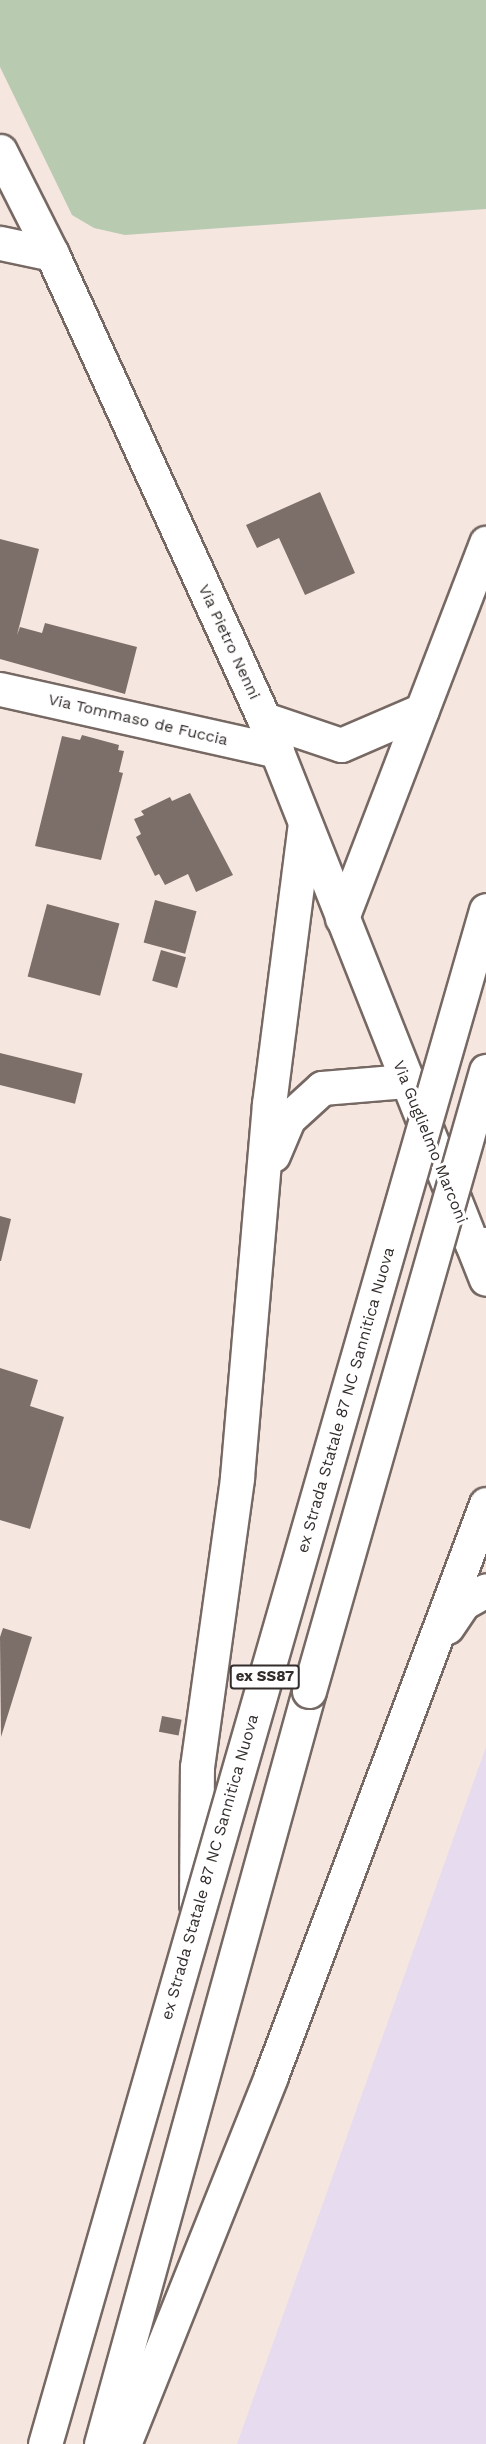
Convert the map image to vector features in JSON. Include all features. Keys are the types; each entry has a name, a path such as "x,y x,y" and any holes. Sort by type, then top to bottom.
{"main road":[{"name":"Via Pietro Nenni","path":"0,151 52,254 264,719 388,1038"},
{"path":"0,243 52,254"},
{"path":"342,918 486,543"},
{"name":"Via Tommaso de Fuccia","path":"0,688 277,751"},
{"path":"264,719 341,745 422,710"},
{"path":"195,1918 197,1767 237,1477 263,1179 306,824"},
{"name":"ex Strada Statale 87 NC Sannitica Nuova","path":"45,2444 486,909"},
{"name":"Via Guglielmo Marconi","path":"388,1038 479,1244 486,1279"},
{"name":"ex SS87","path":"101,2444 309,1691 486,1071"},
{"path":"263,1179 288,1119 322,1088 406,1081"},
{"path":"124,2444 271,2076 486,1504"},
{"path":"432,1648 463,1603 486,1590"}],"shaded area":[{"path":"486,1747 486,2444 237,2444"}],"green space":[{"path":"0,0 486,0 486,209 125,235 94,228 72,215 0,67"}],"building":[{"path":"320,492 355,573 305,595 279,538 257,548 246,525"},
{"path":"0,539 39,549 17,635 20,627 42,633 45,623 137,647 125,694 0,659"},
{"path":"82,735 119,745 118,750 124,751 119,772 123,773 101,860 35,846 62,736 80,740"},
{"path":"190,793 233,875 196,892 188,874 165,885 159,874 155,876 136,837 141,834 134,819 144,815 141,811 170,797 172,801"},
{"path":"155,900 197,911 185,954 144,943"},
{"path":"47,904 119,923 100,996 28,976"},
{"path":"161,950 186,957 177,988 152,981"},
{"path":"0,1053 82,1074 75,1104 0,1085"},
{"path":"0,1216 11,1219 1,1261 0,1261"},
{"path":"0,1368 38,1380 30,1406 64,1417 30,1529 0,1520"},
{"path":"3,1628 32,1637 1,1737 0,1637"},
{"path":"162,1716 182,1720 179,1736 159,1732"}]}
